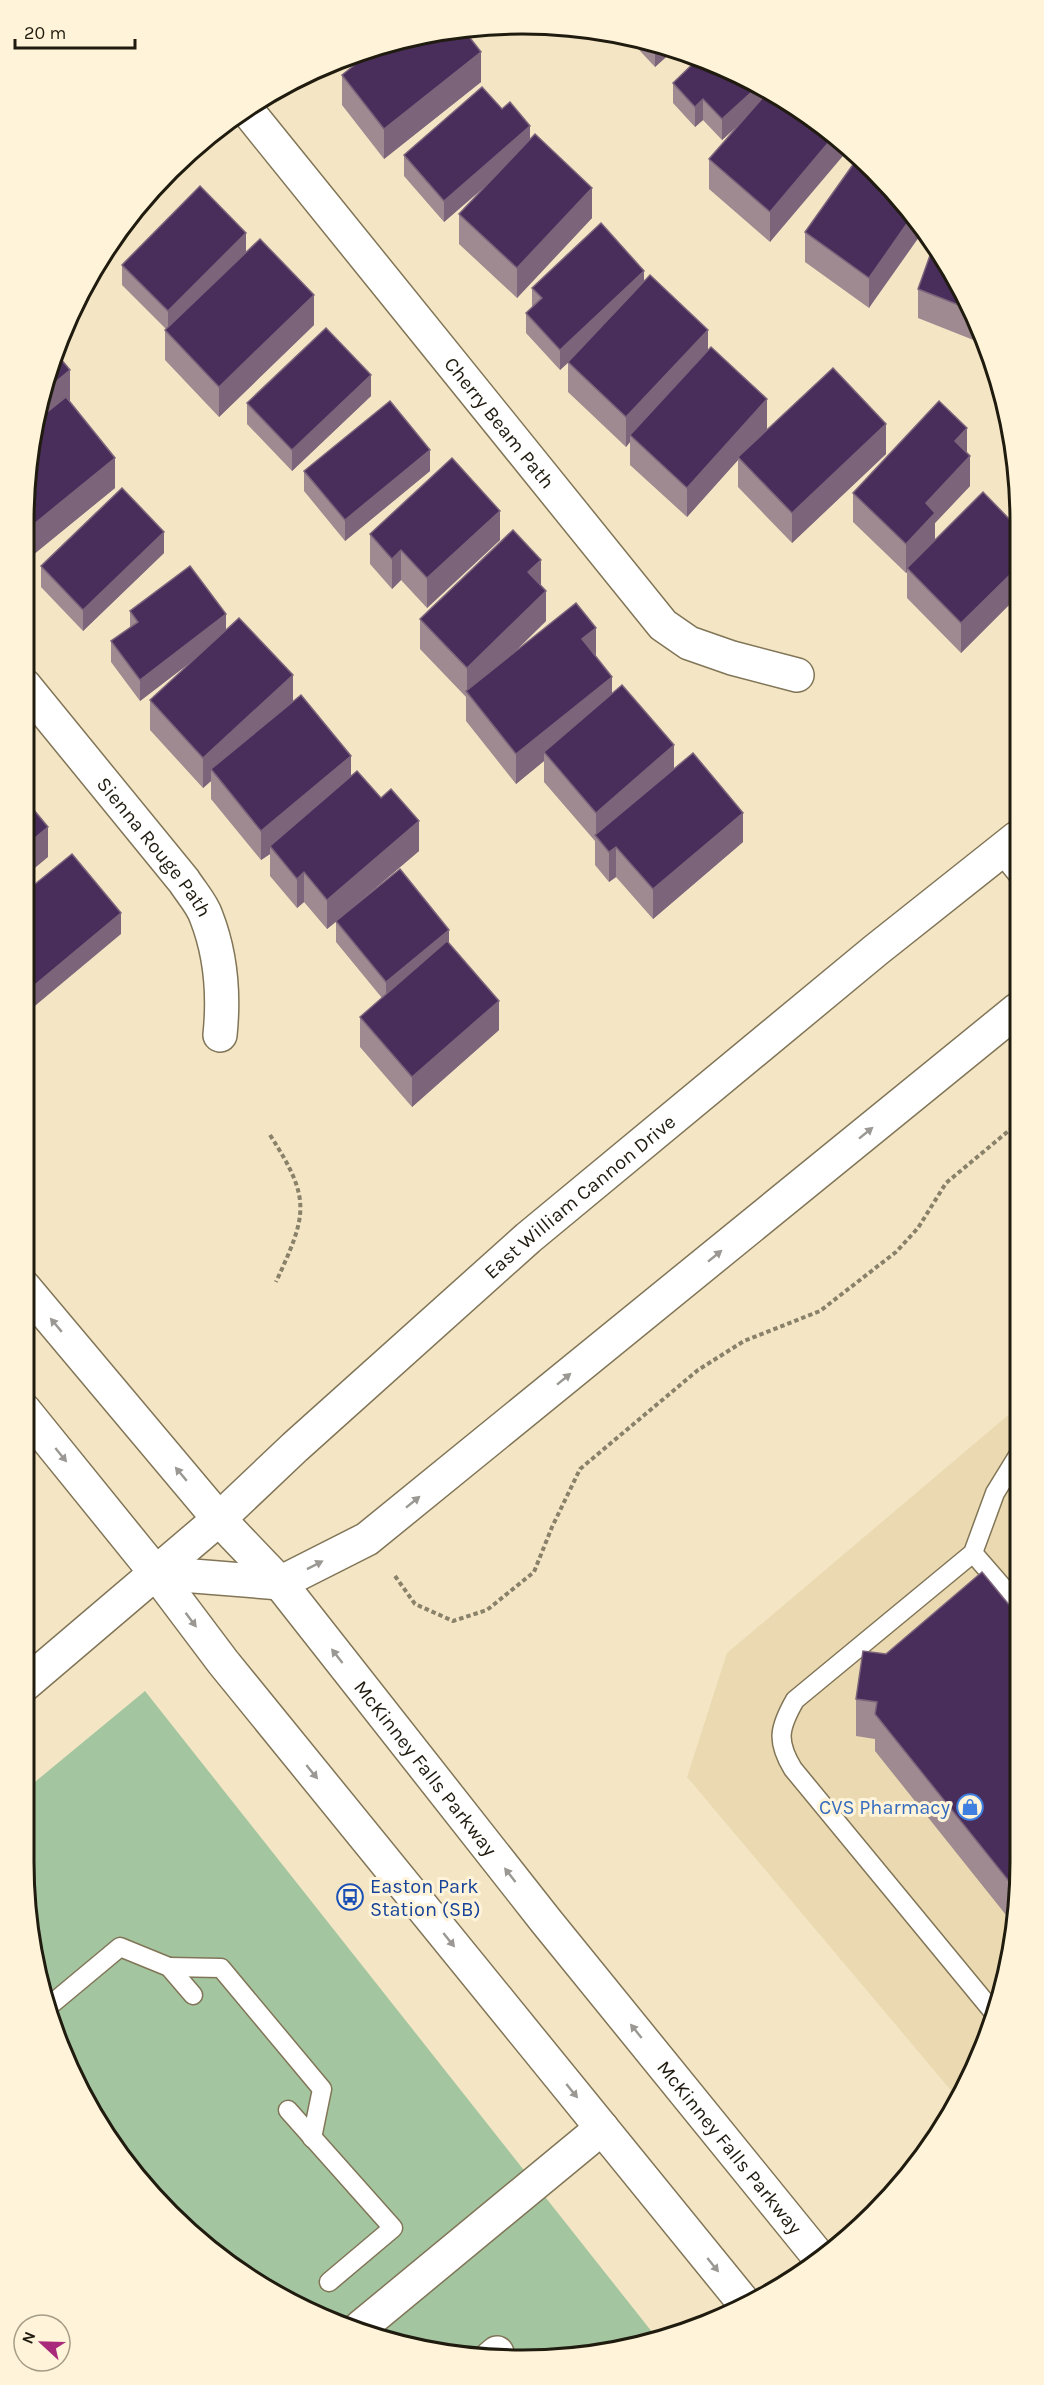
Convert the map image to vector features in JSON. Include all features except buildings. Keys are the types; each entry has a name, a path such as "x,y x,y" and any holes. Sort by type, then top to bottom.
{"street":[{"name":"Cherry Beam Path","path":"252,116 663,625 689,643 732,658 797,675"},
{"name":"Sienna Rouge Path","path":"34,697 184,881 206,915 217,956 223,1000 220,1035"},
{"name":"East William Cannon Drive","path":"34,1677 219,1519 295,1447 528,1238 867,957 1010,856"},
{"path":"156,1573 280,1583 371,1536 1010,1016"},
{"name":"McKinney Falls Parkway","path":"34,1299 219,1519 280,1583 539,1911 815,2253"},
{"path":"34,1422 156,1573 223,1662 741,2299"},
{"path":"364,2325 602,2128"}],"lane":[{"path":"988,2006 793,1769 783,1752 781,1733 785,1718 795,1700 973,1553 995,1493 1010,1469"},
{"path":"973,1553 1010,1596"},
{"path":"55,2001 120,1947 169,1967 221,1968 322,2089 312,2138"},
{"path":"169,1967 193,1995"},
{"path":"288,2110 393,2228 329,2282"}],"path":[{"path":"395,1576 415,1604 453,1622 487,1610 534,1572 552,1527 580,1469 698,1370 744,1341 820,1311 896,1252 918,1227 946,1182 1010,1130"},
{"path":"270,1135 289,1165 301,1196 301,1219 294,1243 276,1282"}],"shaded area":[{"path":"1010,1414 1010,1863 1008,1895 1005,1927 993,1989 984,2020 952,2092 687,1777 727,1653"}],"green space":[{"path":"145,1691 653,2333 586,2346 522,2350 458,2346 396,2334 365,2325 306,2300 251,2268 201,2230 155,2184 117,2134 85,2079 60,2020 44,1958 39,1927 34,1863 34,1783"}],"place":[{"name":"CVS Pharmacy","path":"970,1807"},
{"name":"Easton Park Station (SB)","path":"350,1897"}]}
